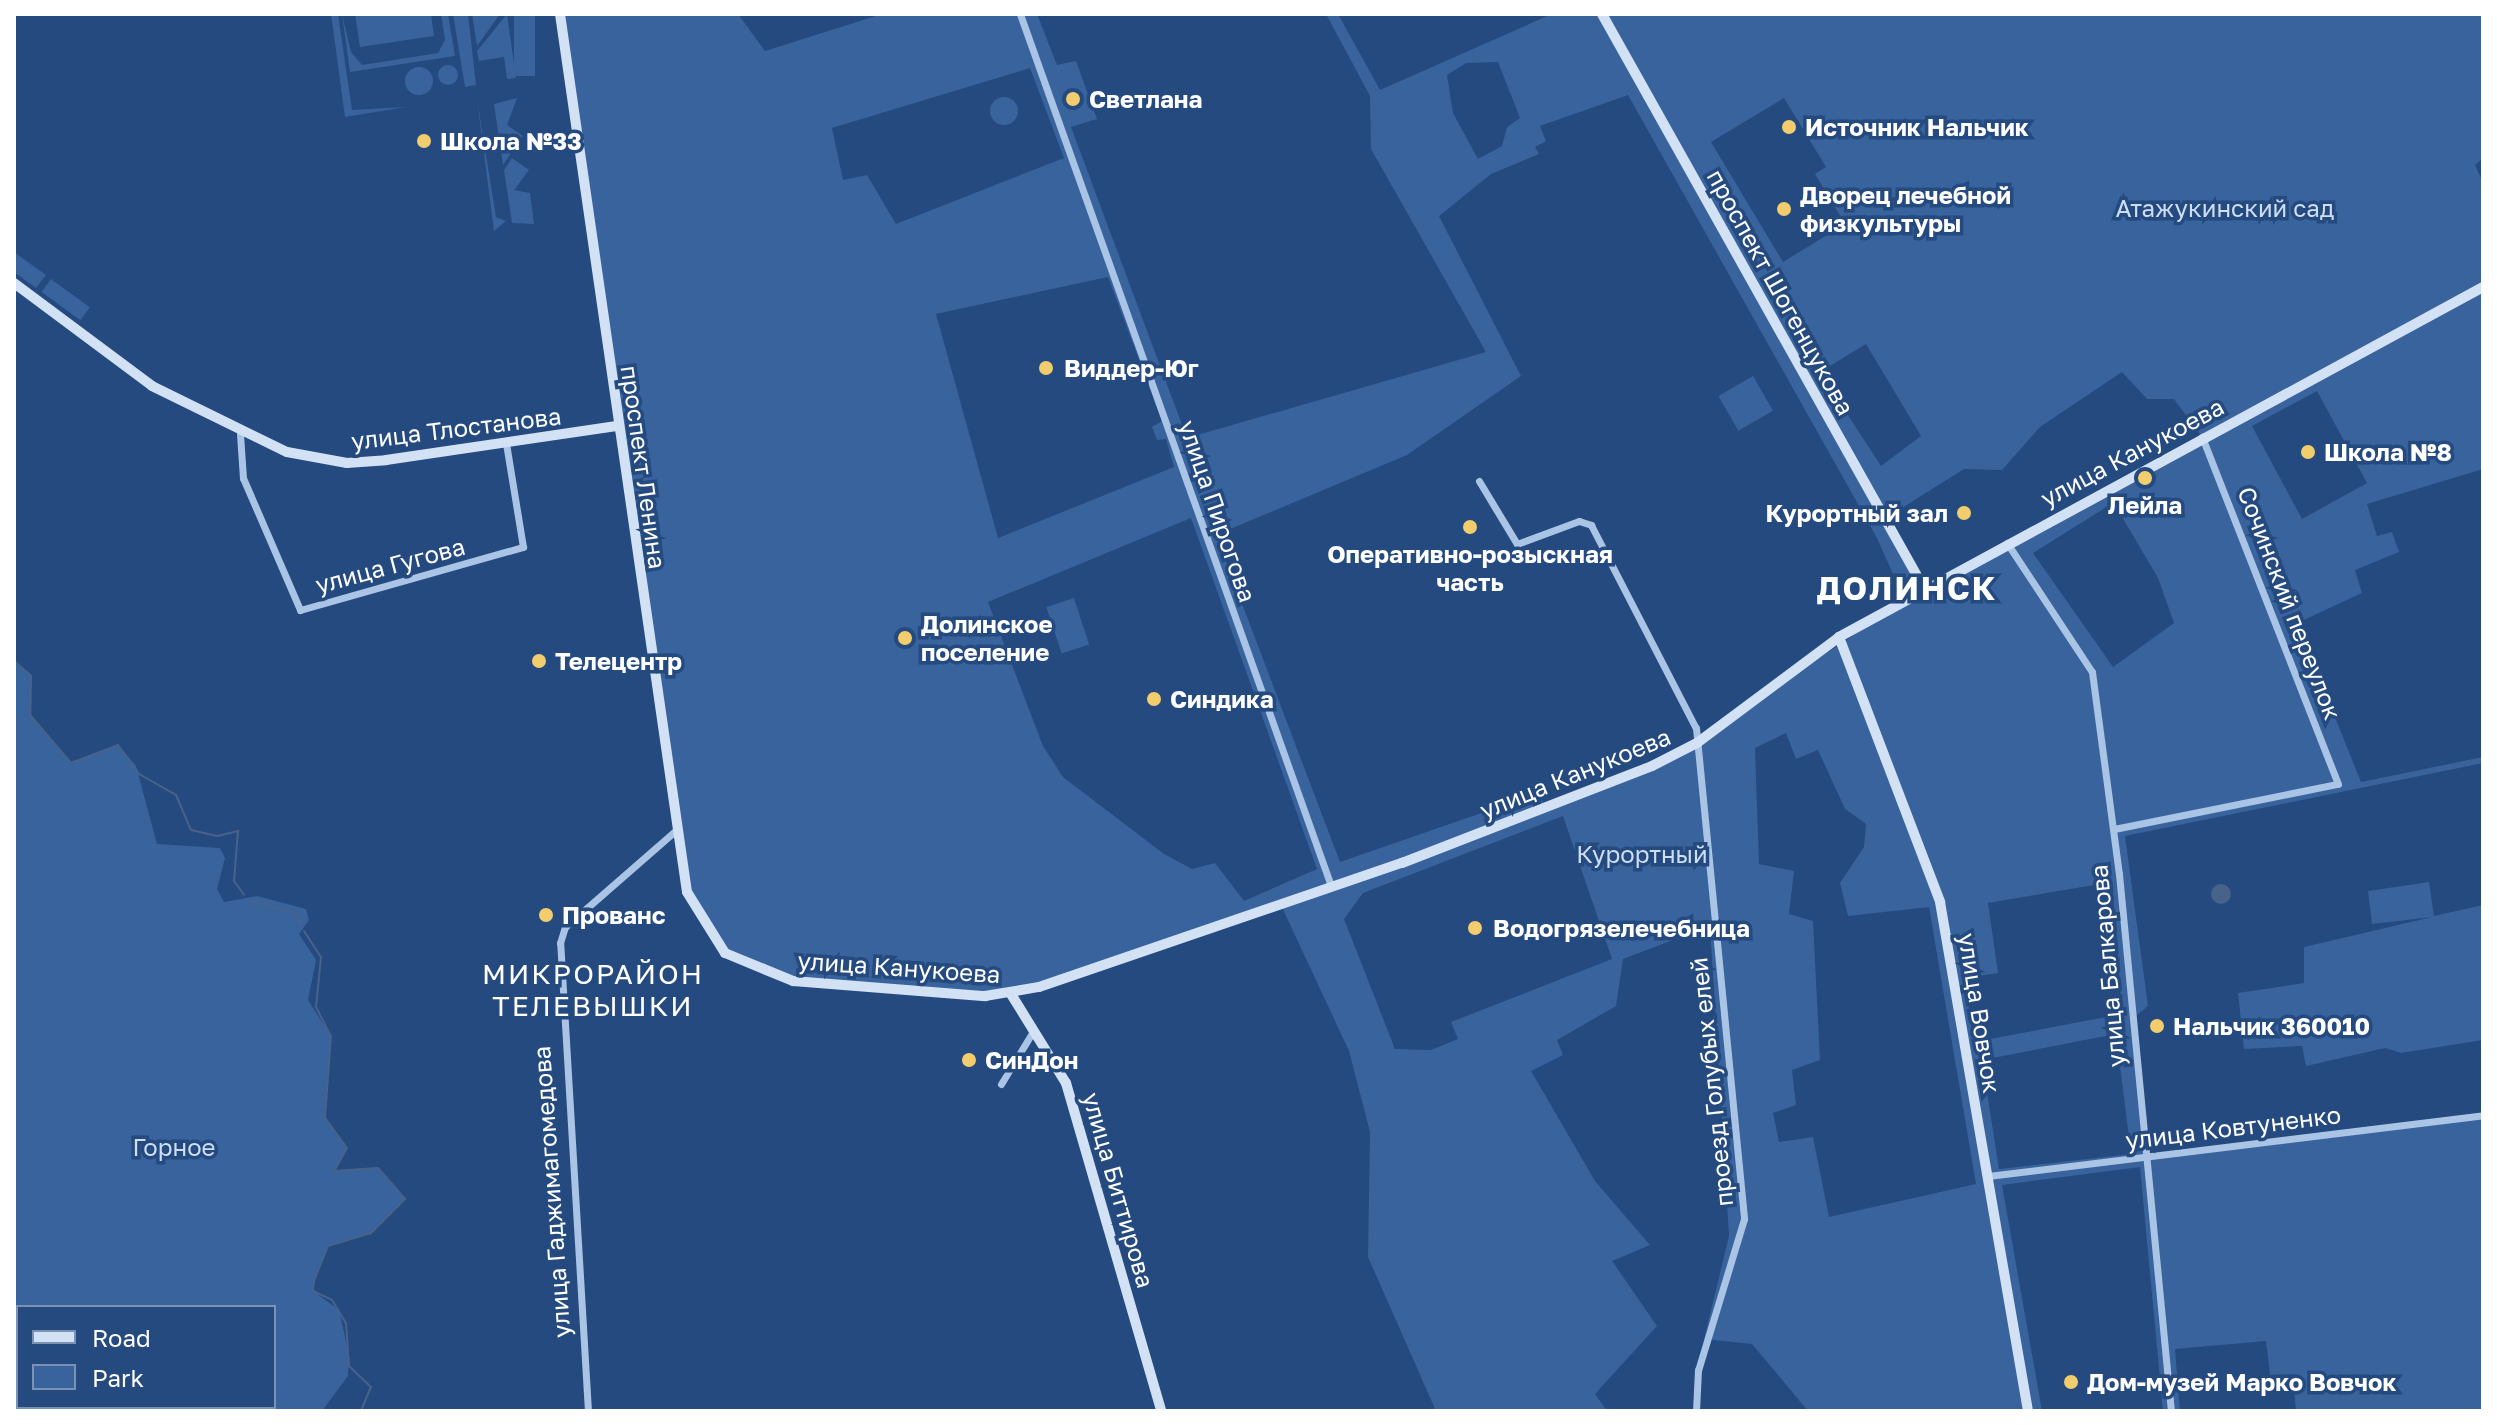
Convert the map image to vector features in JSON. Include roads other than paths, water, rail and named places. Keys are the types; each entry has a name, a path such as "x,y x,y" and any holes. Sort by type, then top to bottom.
{"street":[{"name":"проспект Ленина","path":"560,14 676,830 700,923"},
{"name":"улица Пирогова","path":"1020,14 1331,886"},
{"name":"проспект Шогенцукова","path":"1602,14 1925,590"},
{"name":"улица Тлостанова","path":"14,283 152,386 240,434 347,463 617,426"},
{"name":"улица Канукоева","path":"700,923 739,963 793,981 1011,994 1331,886 1697,743 1839,637 2006,542 2483,287"},
{"name":"улица Гугова","path":"240,434 243,478 300,610 523,547 506,443"},
{"name":"Сочинский переулок","path":"2114,829 2337,785 2202,437"},
{"name":"проезд Голубых елей","path":"1479,481 1517,544 1579,521 1591,525 1692,718 1744,1219 1698,1370 1696,1411"},
{"name":"улица Балкарова","path":"2006,542 2092,672 2114,829 2171,1411"},
{"name":"улица Вовчок","path":"1839,637 1940,902 2028,1411"},
{"name":"улица Гаджимагомедова","path":"588,1411 560,943 565,927 676,830"},
{"name":"улица Биттирова","path":"1011,994 1032,1033 1066,1083 1161,1411"},
{"path":"1001,1084 1032,1033"},
{"name":"улица Ковтуненко","path":"1988,1176 2483,1115"}],"waterway":[{"path":"14,661 31,676 30,715 71,763 118,745 139,774 176,795 191,830 217,836 238,831 234,881 244,895"},
{"path":"250,901 295,913 301,923"},
{"path":"304,931 321,957 316,1007 331,1036 325,1118 347,1148 334,1171 378,1168 405,1199 371,1233 328,1246 314,1280 313,1291 332,1300 346,1323 349,1366 371,1387 361,1411"}],"place":[{"name":"Светлана","path":"1073,99"},
{"name":"Источник Нальчик","path":"1789,127"},
{"name":"Школа №33","path":"424,141"},
{"name":"Дворец лечебной физкультуры","path":"1784,209"},
{"name":"Виддер-Юг","path":"1046,368"},
{"name":"Школа №8","path":"2308,452"},
{"name":"Лейла","path":"2145,478"},
{"name":"Курортный зал","path":"1964,513"},
{"name":"Оперативно-розыскная часть","path":"1470,527"},
{"name":"Долинское поселение","path":"905,638"},
{"name":"Телецентр","path":"539,661"},
{"name":"Синдика","path":"1154,699"},
{"name":"Прованс","path":"546,915"},
{"name":"Водогрязелечебница","path":"1475,928"},
{"name":"Нальчик 360010","path":"2157,1026"},
{"name":"СинДон","path":"969,1060"},
{"name":"Дом-музей Марко Вовчок","path":"2071,1382"}],"district":[{"name":"ДОЛИНСК","path":"1907,588"},
{"name":"МИКРОРАЙОН ТЕЛЕВЫШКИ","path":"593,990"}],"park label":[{"name":"Атажукинский сад","path":"2225,208"},
{"name":"Курортный","path":"1642,854"},
{"name":"Горное","path":"174,1147"}]}
